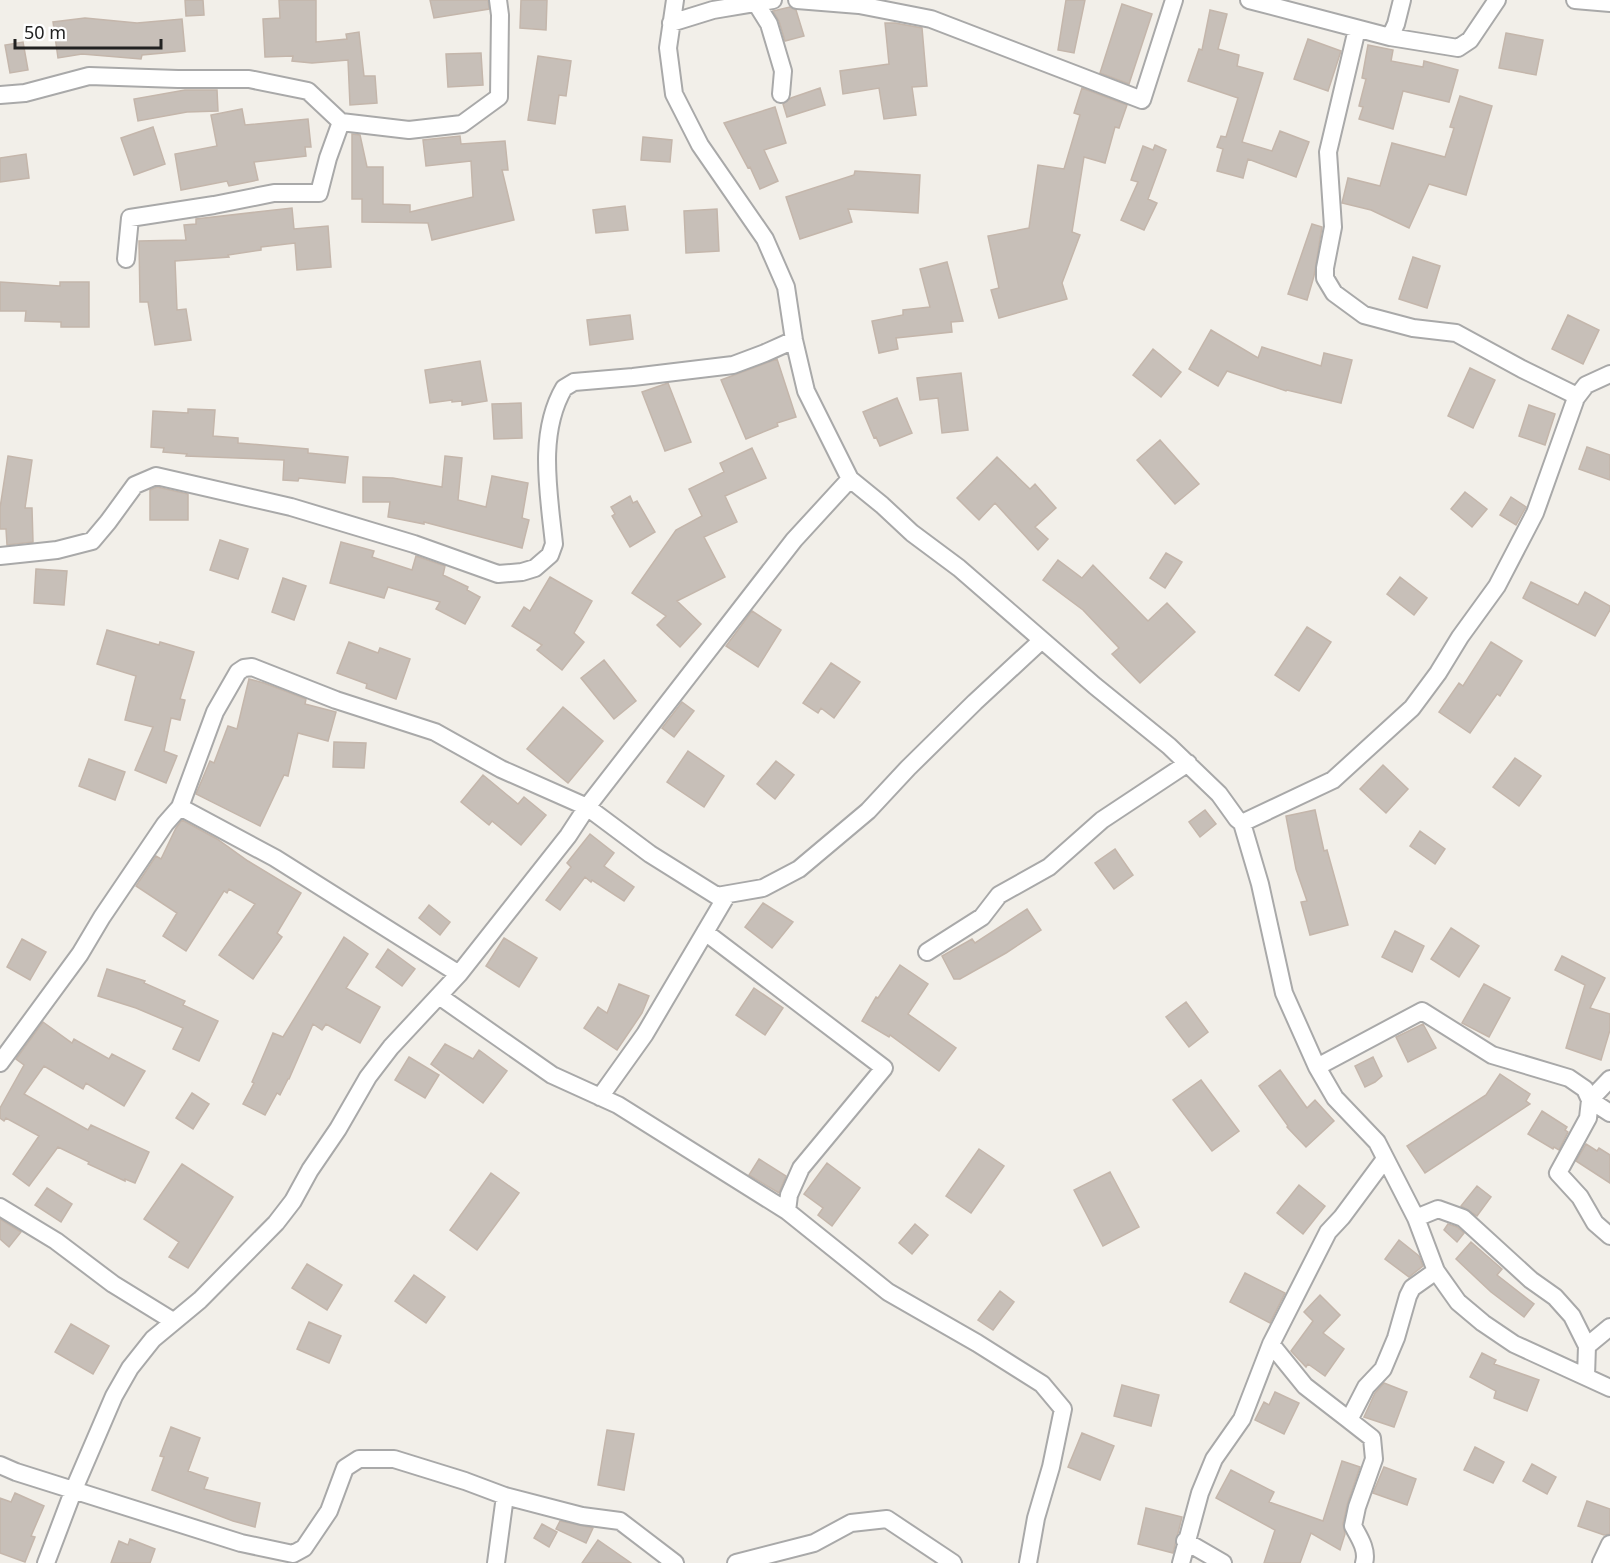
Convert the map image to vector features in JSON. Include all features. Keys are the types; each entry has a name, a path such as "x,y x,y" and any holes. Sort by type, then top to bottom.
{"street":[{"path":"0,95 25,93 89,76 249,79 308,91 341,122 409,130 462,124 499,97 498,0"},
{"path":"675,0 668,48 675,94 700,146 765,239 786,286 794,340 806,391 850,479 912,533 959,568 1188,763 1219,794 1242,823 1260,884 1284,993 1317,1067 1335,1098 1377,1142 1416,1218 1436,1271 1458,1302 1483,1323 1514,1344 1610,1388"},
{"path":"671,23 713,10 772,0"},
{"path":"796,0 859,6 931,20 1142,100 1174,0"},
{"path":"1250,0 1390,37 1458,48 1470,40 1497,0"},
{"path":"1390,37 1402,0"},
{"path":"1575,0 1610,3"},
{"path":"755,2 769,24 783,71 781,94"},
{"path":"1357,29 1328,152 1333,227 1325,278 1334,293 1364,315 1413,328 1456,333 1577,396"},
{"path":"126,259 129,218 274,193 319,193 341,122"},
{"path":"0,556 57,550 92,541 135,485 156,476 291,507 414,544 498,574 522,572 535,568 550,555 555,544 546,465 551,424 564,388 574,382 733,364 794,340"},
{"path":"1242,823 1333,780 1412,708 1497,586 1535,513 1577,396 1586,385 1610,374"},
{"path":"46,1563 74,1489 114,1396 130,1368 153,1339 200,1300 276,1223 293,1201 368,1077 391,1047 459,974 568,836 587,807 794,540 850,479"},
{"path":"0,1063 80,954 102,917 159,833 180,807 215,712 238,672 244,668 252,667 336,700 435,732 501,769 587,807 650,854 717,896 763,888 799,869 868,811 958,718 1042,640"},
{"path":"927,952 982,917 999,895 1049,867 1102,820 1188,763"},
{"path":"180,807 275,858 459,974"},
{"path":"600,1097 645,1034 727,895"},
{"path":"705,932 884,1068 801,1168 789,1195 786,1211"},
{"path":"439,996 552,1075 618,1105 786,1211 888,1292 1042,1384 1063,1409 1051,1467 1036,1518 1028,1563"},
{"path":"1317,1067 1422,1011 1492,1055 1569,1078 1585,1089 1590,1100 1588,1118 1558,1173 1580,1197 1594,1223 1610,1236"},
{"path":"1590,1100 1610,1078"},
{"path":"1590,1100 1610,1113"},
{"path":"1181,1563 1185,1541 1203,1485 1215,1459 1242,1419 1271,1344 1328,1232 1342,1217 1385,1159"},
{"path":"0,1207 56,1242 113,1284 173,1321"},
{"path":"1416,1218 1438,1209 1463,1218 1531,1280 1555,1297 1572,1316 1587,1346 1586,1376"},
{"path":"1349,1420 1366,1387 1383,1369 1412,1288 1436,1271"},
{"path":"1587,1346 1610,1327"},
{"path":"1271,1344 1305,1386 1372,1438 1374,1459 1357,1507 1353,1526 1362,1543 1366,1557 1364,1563"},
{"path":"0,1465 241,1543 293,1554 304,1548 329,1511 345,1468 359,1459 394,1459 505,1496 582,1516 620,1521 675,1563"},
{"path":"496,1563 505,1496"},
{"path":"736,1563 814,1543 851,1523 887,1519 953,1563"},
{"path":"1185,1541 1223,1563"},
{"path":"1601,1563 1610,1544"}],"building":[{"path":"185,0 203,0 204,15 186,16"},
{"path":"279,0 316,0 316,42 347,39 346,34 359,32 364,76 375,76 377,103 350,105 348,60 312,63 292,61 293,56 265,57 263,19 280,18"},
{"path":"430,0 488,0 489,9 434,18"},
{"path":"521,0 547,0 546,30 520,28"},
{"path":"1066,0 1085,0 1074,53 1058,50"},
{"path":"1122,4 1152,14 1129,84 1100,73"},
{"path":"790,7 796,10 804,36 785,41 779,21 773,11"},
{"path":"1210,10 1227,14 1218,49 1239,55 1237,66 1263,73 1242,142 1272,151 1280,131 1309,142 1296,177 1248,159 1243,178 1217,171 1223,149 1217,147 1221,136 1226,137 1238,98 1188,81 1199,49 1202,50"},
{"path":"85,18 137,23 182,19 185,51 142,55 141,59 82,54 58,58 53,22"},
{"path":"885,23 922,28 927,86 912,87 916,115 884,119 879,88 843,94 840,71 889,64"},
{"path":"1506,33 1543,40 1536,75 1499,68"},
{"path":"1308,39 1341,51 1328,91 1294,79"},
{"path":"23,42 28,70 10,73 5,45"},
{"path":"1368,45 1393,50 1391,61 1423,67 1424,61 1458,70 1449,102 1403,91 1393,129 1359,119 1363,107 1359,106 1366,79 1362,78"},
{"path":"481,53 483,85 448,87 446,54"},
{"path":"538,56 571,61 566,96 559,95 555,124 528,120"},
{"path":"820,88 825,105 787,117 783,104 791,98"},
{"path":"1082,88 1127,105 1119,128 1115,127 1105,163 1084,157 1072,232 1080,235 1062,283 1067,299 999,318 991,290 999,288 988,236 1029,228 1038,165 1064,169 1080,115 1074,113"},
{"path":"185,90 217,90 218,111 187,112 138,121 134,99"},
{"path":"1460,96 1492,106 1466,195 1429,184 1409,228 1371,210 1342,203 1348,178 1380,186 1392,143 1445,157 1454,128 1450,127"},
{"path":"775,107 786,143 764,150 778,181 760,189 724,123"},
{"path":"242,109 245,125 308,119 311,147 305,147 306,156 254,162 258,180 229,186 227,181 181,190 175,154 217,146 211,115"},
{"path":"153,127 165,164 134,175 121,138"},
{"path":"352,134 360,135 367,167 383,167 383,204 410,205 410,212 473,197 471,161 426,166 423,140 460,136 461,144 505,141 508,170 502,170 514,220 432,240 428,223 362,222 362,199 352,199"},
{"path":"643,137 672,140 670,162 641,160"},
{"path":"1155,145 1166,150 1148,199 1157,203 1144,230 1121,220 1138,182 1131,180 1143,146 1153,150"},
{"path":"26,154 29,178 0,182 0,158"},
{"path":"855,171 920,175 918,213 848,209 852,222 800,239 786,197 854,175"},
{"path":"625,206 628,230 596,233 593,210"},
{"path":"292,208 294,229 328,226 331,267 297,270 295,243 261,247 261,250 228,255 229,257 175,261 177,310 186,309 191,340 155,345 148,302 140,302 139,241 186,240 184,225 196,224 196,219"},
{"path":"717,209 719,251 686,253 684,211"},
{"path":"1312,224 1322,227 1314,276 1307,300 1288,294"},
{"path":"1413,257 1440,266 1427,308 1399,299"},
{"path":"947,262 963,321 951,322 952,332 896,338 898,349 879,353 872,321 903,315 903,310 930,307 920,269"},
{"path":"0,282 60,286 60,282 89,282 89,327 61,327 61,322 25,321 26,311 0,311"},
{"path":"630,315 633,339 590,345 587,320"},
{"path":"1568,315 1599,330 1583,364 1552,349"},
{"path":"1211,330 1258,358 1262,347 1321,366 1324,353 1352,360 1341,403 1286,391 1227,371 1218,386 1189,369"},
{"path":"1153,349 1181,372 1161,397 1133,375"},
{"path":"777,359 796,417 777,423 778,426 746,439 721,380"},
{"path":"480,361 487,401 462,405 462,401 452,402 452,400 430,403 425,370"},
{"path":"1470,368 1495,380 1473,428 1448,416"},
{"path":"961,373 968,430 942,433 938,398 920,400 917,378"},
{"path":"668,383 691,442 665,451 642,392"},
{"path":"897,398 912,433 880,446 863,412"},
{"path":"521,403 522,438 494,439 492,404"},
{"path":"1529,405 1555,414 1545,445 1519,436"},
{"path":"188,409 215,410 213,436 238,438 238,443 308,449 308,453 348,457 345,483 299,478 298,481 283,480 284,460 186,456 187,454 163,452 164,448 151,447 153,411 188,413"},
{"path":"1160,440 1199,484 1175,504 1137,460"},
{"path":"1587,447 1610,455 1610,480 1579,469"},
{"path":"752,448 766,478 725,496 737,522 704,537 725,577 677,601 701,624 680,647 657,625 666,616 632,593 676,530 702,516 689,489 724,472 720,463"},
{"path":"8,456 32,460 25,508 32,508 33,542 7,545 6,529 0,529 0,508"},
{"path":"445,456 462,458 458,500 486,507 492,476 528,483 522,518 529,520 522,548 424,522 424,524 388,517 390,502 363,502 363,477 393,478 442,487"},
{"path":"997,457 1030,489 1035,484 1056,508 1035,527 1048,539 1038,550 995,503 979,520 957,498"},
{"path":"157,487 188,494 188,520 150,520 150,490"},
{"path":"1465,492 1487,509 1472,527 1451,509"},
{"path":"630,496 633,503 637,501 655,532 630,547 612,516 615,514 611,507"},
{"path":"1511,497 1526,507 1516,525 1500,515"},
{"path":"220,540 248,549 238,579 210,570"},
{"path":"341,542 374,551 372,557 412,570 416,556 445,566 443,575 468,587 467,590 480,597 465,624 436,609 440,602 388,587 384,598 330,583"},
{"path":"1166,553 1182,562 1165,588 1150,578"},
{"path":"1058,560 1082,578 1093,565 1148,621 1167,603 1195,632 1140,683 1112,654 1119,648 1083,610 1043,580"},
{"path":"36,569 67,571 64,605 34,603"},
{"path":"550,577 592,601 574,633 584,642 562,670 537,650 542,645 512,626 524,607 530,611"},
{"path":"1400,577 1427,598 1414,615 1387,594"},
{"path":"283,578 306,586 294,620 272,612"},
{"path":"1531,582 1578,605 1585,592 1610,606 1610,610 1595,636 1523,598"},
{"path":"752,611 781,630 758,667 726,646"},
{"path":"1307,627 1331,642 1299,691 1275,675"},
{"path":"107,630 194,652 180,699 185,700 180,720 171,718 164,751 177,756 166,783 135,770 153,727 125,720 136,676 97,664"},
{"path":"349,642 378,653 380,648 410,659 396,699 366,688 367,684 337,673"},
{"path":"1491,642 1522,661 1500,696 1497,694 1470,733 1439,712 1459,683 1463,686"},
{"path":"604,660 636,701 614,719 581,678"},
{"path":"831,663 860,682 834,718 821,708 818,713 803,703"},
{"path":"249,679 306,699 305,704 336,712 328,741 298,733 288,776 284,775 260,826 196,794 210,761 214,763 228,726 237,729"},
{"path":"682,702 694,711 674,737 662,728"},
{"path":"563,707 603,741 568,783 527,749"},
{"path":"334,742 366,743 364,768 333,767"},
{"path":"688,751 724,776 704,807 667,782"},
{"path":"1515,758 1541,776 1519,806 1493,787"},
{"path":"89,759 125,772 115,800 79,786"},
{"path":"776,761 794,775 775,799 757,784"},
{"path":"1383,765 1408,789 1386,813 1360,789"},
{"path":"483,775 518,804 524,797 546,815 521,845 492,821 489,825 461,802"},
{"path":"1205,810 1216,824 1200,837 1189,822"},
{"path":"1315,810 1324,851 1327,850 1348,925 1310,935 1301,902 1307,901 1296,869 1286,816"},
{"path":"182,820 217,839 301,893 277,933 282,937 253,979 219,955 255,904 229,889 227,893 224,891 186,951 163,936 177,913 136,886 156,856 161,859"},
{"path":"1420,831 1445,849 1435,864 1410,846"},
{"path":"590,834 614,853 604,866 634,887 624,901 585,877 560,910 546,900 571,867 567,863"},
{"path":"1115,849 1133,875 1114,889 1095,863"},
{"path":"763,903 793,922 772,948 745,927"},
{"path":"429,905 450,922 440,935 419,918"},
{"path":"1027,909 1041,930 960,979 954,979 942,956 972,939 975,943"},
{"path":"1451,928 1479,946 1459,977 1431,959"},
{"path":"1395,931 1424,946 1412,972 1382,957"},
{"path":"344,937 368,954 346,988 380,1007 360,1043 326,1024 322,1030 313,1024 289,1079 280,1095 277,1093 265,1115 243,1104 254,1083 252,1082 273,1033 283,1037"},
{"path":"504,938 537,958 519,987 486,966"},
{"path":"22,939 46,952 30,980 7,967"},
{"path":"388,949 415,969 402,986 376,967"},
{"path":"1562,956 1605,978 1590,1008 1610,1014 1610,1030 1601,1060 1566,1048 1585,985 1555,970"},
{"path":"900,965 928,984 908,1014 956,1048 939,1071 890,1035 889,1037 862,1021 876,997 878,998"},
{"path":"107,969 145,981 144,983 185,1001 183,1005 218,1021 199,1061 173,1049 183,1028 136,1008 98,996"},
{"path":"619,984 649,996 642,1013 617,1050 584,1028 598,1007 607,1013"},
{"path":"1484,984 1510,998 1489,1037 1462,1023"},
{"path":"754,988 783,1008 765,1035 736,1015"},
{"path":"1186,1002 1208,1032 1189,1047 1166,1017"},
{"path":"43,1022 72,1043 74,1039 109,1059 112,1054 145,1071 124,1106 86,1083 83,1089 44,1066 24,1094 88,1130 91,1125 149,1152 135,1183 125,1179 125,1181 88,1164 89,1162 58,1147 29,1186 13,1174 39,1136 6,1118 4,1121 0,1118 0,1108 24,1065 16,1059"},
{"path":"1423,1024 1436,1048 1408,1062 1396,1037"},
{"path":"445,1044 473,1059 479,1050 507,1071 483,1103 431,1064"},
{"path":"409,1057 439,1075 425,1098 395,1080"},
{"path":"1373,1057 1382,1076 1365,1087 1355,1066"},
{"path":"1280,1070 1307,1108 1315,1100 1334,1121 1306,1147 1287,1127 1259,1086"},
{"path":"1500,1074 1530,1094 1526,1101 1530,1104 1425,1173 1407,1146 1486,1095"},
{"path":"1201,1080 1239,1131 1212,1151 1173,1100"},
{"path":"192,1093 209,1104 193,1129 176,1118"},
{"path":"1542,1111 1567,1127 1565,1130 1568,1132 1559,1150 1554,1147 1553,1149 1528,1134"},
{"path":"1586,1144 1610,1155 1610,1183 1576,1161"},
{"path":"979,1149 1004,1166 971,1213 946,1196"},
{"path":"759,1159 786,1176 779,1193 749,1175"},
{"path":"827,1163 860,1188 832,1226 818,1215 823,1208 804,1194"},
{"path":"182,1164 233,1197 188,1268 169,1257 179,1242 144,1219"},
{"path":"1110,1172 1139,1227 1103,1246 1074,1190"},
{"path":"491,1173 519,1193 477,1250 450,1230"},
{"path":"1299,1185 1325,1206 1303,1234 1277,1213"},
{"path":"1477,1186 1491,1197 1477,1216 1461,1206"},
{"path":"47,1188 72,1204 61,1222 35,1205"},
{"path":"0,1219 21,1232 9,1247 0,1239"},
{"path":"915,1224 928,1235 912,1254 899,1243"},
{"path":"1448,1224 1464,1233 1457,1242 1444,1230"},
{"path":"1399,1240 1419,1256 1423,1266 1409,1277 1385,1259"},
{"path":"1471,1242 1502,1269 1497,1275 1534,1304 1524,1317 1491,1292 1456,1259"},
{"path":"307,1264 342,1285 327,1310 292,1288"},
{"path":"1245,1273 1285,1293 1270,1323 1230,1302"},
{"path":"414,1275 445,1297 426,1323 395,1301"},
{"path":"1000,1291 1014,1302 993,1330 978,1320"},
{"path":"1320,1295 1340,1315 1323,1333 1344,1349 1325,1376 1308,1364 1306,1367 1291,1351 1313,1321 1304,1312"},
{"path":"309,1322 341,1336 329,1363 297,1349"},
{"path":"71,1324 109,1346 93,1374 55,1352"},
{"path":"1482,1353 1496,1360 1494,1364 1539,1380 1527,1411 1494,1398 1496,1391 1470,1377"},
{"path":"1384,1383 1407,1392 1394,1427 1364,1417 1375,1393"},
{"path":"1122,1385 1159,1395 1151,1426 1114,1416"},
{"path":"1275,1392 1299,1403 1284,1434 1255,1420 1264,1402 1269,1405"},
{"path":"171,1427 200,1438 188,1471 208,1478 204,1489 260,1503 255,1527 152,1490 164,1457 160,1456"},
{"path":"607,1430 634,1434 624,1490 598,1485"},
{"path":"1082,1433 1114,1446 1100,1480 1068,1467"},
{"path":"1475,1447 1504,1462 1493,1483 1464,1470"},
{"path":"1342,1461 1360,1467 1347,1505 1343,1524 1345,1534 1340,1550 1311,1533 1300,1563 1264,1563 1275,1530 1216,1498 1231,1470 1274,1492 1269,1502 1323,1521"},
{"path":"1532,1464 1556,1477 1547,1494 1523,1481"},
{"path":"1384,1467 1416,1479 1407,1505 1373,1493"},
{"path":"15,1493 44,1506 31,1536 35,1537 25,1562 0,1553 0,1498 11,1502"},
{"path":"1587,1501 1610,1509 1610,1534 1604,1535 1578,1526"},
{"path":"1146,1508 1182,1517 1173,1553 1138,1544"},
{"path":"560,1521 593,1528 586,1543 556,1529"},
{"path":"542,1524 557,1532 549,1547 534,1538"},
{"path":"130,1539 155,1549 150,1563 111,1563 119,1541 128,1545"},
{"path":"598,1540 631,1563 582,1563"}]}
